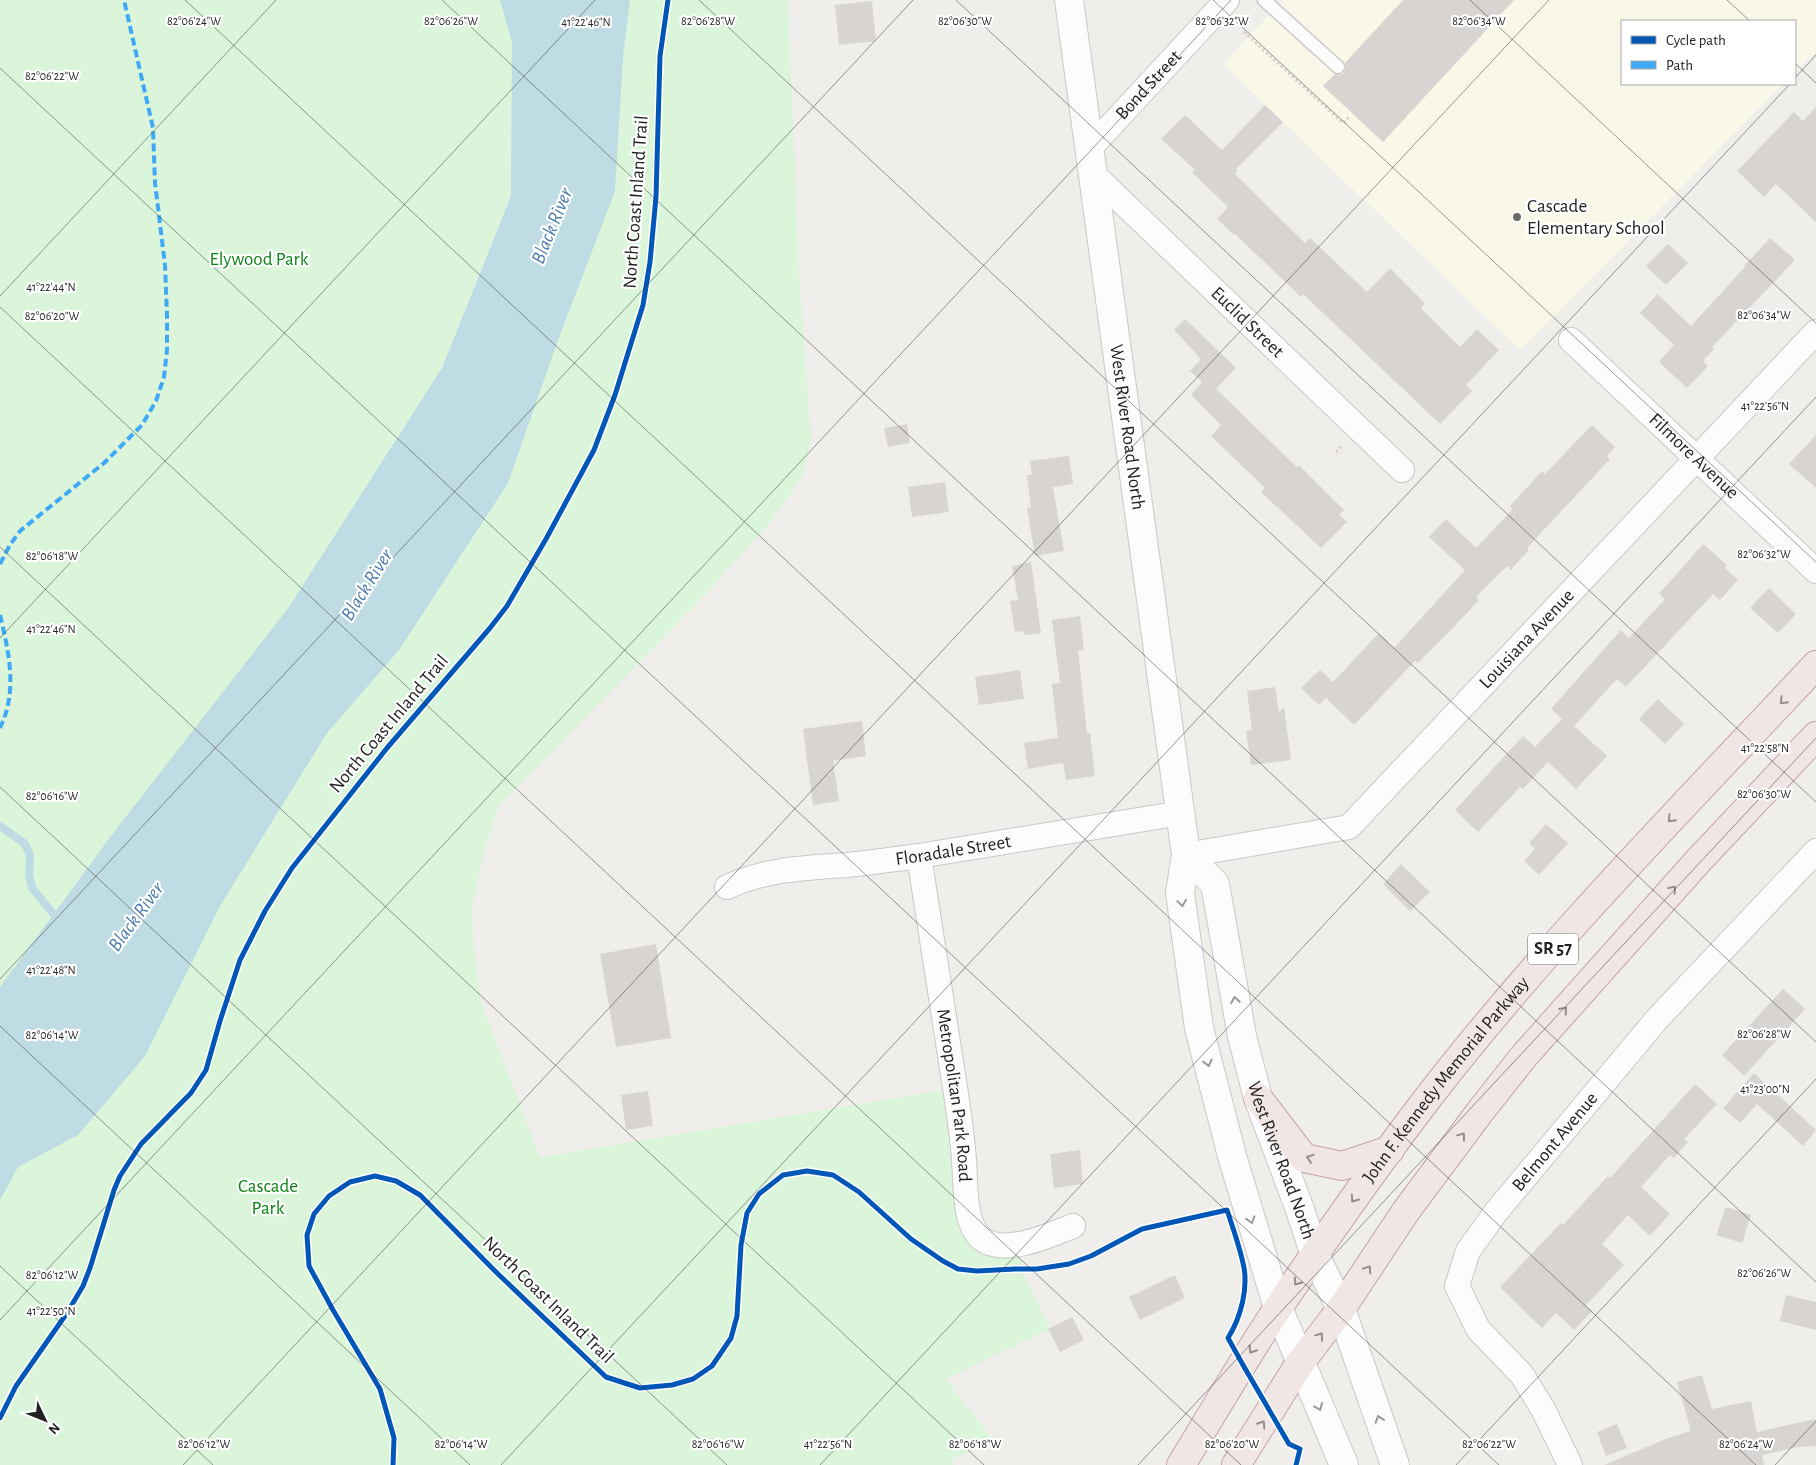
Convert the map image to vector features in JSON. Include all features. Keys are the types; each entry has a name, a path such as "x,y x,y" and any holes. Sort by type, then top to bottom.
{"highway":[{"name":"John F. Kennedy Memorial Parkway","path":"1181,1465 1278,1308 1434,1090 1486,1026 1601,894 1816,666"},
{"name":"SR 57","path":"1236,1465 1300,1362 1341,1309 1406,1211 1524,1056 1699,860 1816,736"},
{"path":"1258,1098 1304,1158 1342,1166 1390,1150"}],"street":[{"name":"West River Road North","path":"1069,0 1181,813 1186,855 1180,893 1199,1028 1232,1156 1278,1308 1344,1465"},
{"name":"Bond Street","path":"1091,161 1227,0"},
{"name":"Euclid Street","path":"1091,161 1402,470"},
{"name":"Louisiana Avenue","path":"1186,855 1349,827 1816,332"},
{"name":"Filmore Avenue","path":"1571,340 1816,571"},
{"name":"Floradale Street","path":"727,887 759,875 793,868 878,862 1181,813"},
{"name":"Belmont Avenue","path":"1570,1465 1544,1411 1522,1375 1478,1328 1457,1286 1468,1251 1496,1212 1656,1019 1816,851"},
{"name":"West River Road North","path":"1186,855 1215,884 1242,1036 1258,1098 1316,1255 1341,1309 1395,1465"},
{"name":"Metropolitan Park Road","path":"919,856 962,1135 967,1206 973,1227 984,1240 998,1244 1008,1244 1034,1240 1072,1226"}],"lane":[{"path":"1264,0 1338,67"}],"path":[{"path":"1244,32 1343,123 1349,117"}],"shaded area":[{"name":"Cascade Elementary School","path":"1283,0 1816,0 1816,51 1796,71 1796,20 1621,20 1621,85 1782,85 1520,350 1223,64"}],"green space":[{"name":"Cascade Park","path":"0,0 788,0 799,274 811,440 802,477 768,525 704,596 499,806 485,847 472,908 474,949 481,1003 540,1157 943,1090 956,1212 962,1230 1018,1256 1022,1261 1024,1275 1050,1329 946,1379 993,1440 951,1460 954,1465 0,1465"}],"water":[{"name":"Black River","path":"500,0 630,0 623,56 615,191 557,343 508,483 399,650 327,733 220,906 145,1056 78,1135 18,1167 0,1200 0,987 114,832 289,607 442,368 511,196 512,42"}],"building":[{"path":"1403,0 1514,0 1383,142 1323,86 1335,74 1340,75 1344,73 1345,63"},
{"path":"872,1 876,41 839,45 835,5"},
{"path":"1265,105 1283,122 1236,169 1238,171 1235,174 1305,243 1310,238 1367,292 1390,268 1425,303 1421,308 1460,347 1477,329 1499,350 1466,385 1472,391 1440,424 1303,294 1301,297 1217,219 1228,207 1192,172 1195,170 1161,139 1185,115 1222,150"},
{"path":"1816,107 1816,222 1776,184 1764,197 1737,171 1794,112 1803,121"},
{"path":"1770,238 1795,260 1712,347 1714,349 1703,361 1708,366 1687,388 1659,362 1674,345 1640,313 1657,294 1691,326"},
{"path":"1668,244 1688,263 1666,285 1646,266"},
{"path":"1185,319 1236,368 1216,389 1297,467 1299,465 1344,510 1339,515 1347,522 1321,548 1261,492 1265,488 1211,436 1221,425 1191,395 1202,382 1190,371 1201,359 1174,330"},
{"path":"907,424 910,443 888,447 884,428"},
{"path":"1592,425 1615,447 1607,456 1610,459 1527,548 1529,550 1511,570 1507,566 1476,597 1479,600 1451,630 1418,663 1415,661 1354,725 1326,698 1319,705 1301,688 1320,670 1333,682 1379,633 1394,648 1465,570 1429,537 1446,519 1476,548 1513,509 1510,506 1542,471 1545,474"},
{"path":"1816,435 1816,488 1789,464"},
{"path":"1069,456 1073,484 1053,487 1064,551 1035,556 1027,508 1031,508 1027,475 1032,475 1030,461"},
{"path":"945,482 949,512 912,517 908,487"},
{"path":"1703,544 1727,565 1725,568 1738,580 1720,600 1713,594 1626,687 1617,679 1574,726 1607,756 1576,789 1548,762 1523,789 1520,787 1478,832 1455,810 1523,736 1535,747 1562,719 1551,709 1621,630 1629,638 1665,599 1659,594"},
{"path":"1031,562 1041,633 1024,635 1023,631 1015,632 1010,601 1018,600 1012,566"},
{"path":"1769,588 1796,614 1778,633 1750,608"},
{"path":"1080,616 1084,650 1078,651 1087,733 1090,733 1095,776 1066,780 1063,763 1028,769 1024,743 1058,738 1052,684 1060,683 1052,620"},
{"path":"1020,670 1024,699 979,705 975,677"},
{"path":"1275,687 1279,712 1284,707 1291,760 1251,765 1246,731 1252,730 1247,691"},
{"path":"1658,699 1684,724 1665,744 1639,719"},
{"path":"862,721 866,756 833,761 839,801 813,805 803,729"},
{"path":"1546,824 1568,843 1539,875 1524,861 1535,849 1529,843"},
{"path":"1401,864 1430,892 1410,911 1383,884"},
{"path":"656,944 671,1038 616,1047 600,954"},
{"path":"1783,989 1805,1009 1744,1076 1722,1055"},
{"path":"1754,1073 1816,1130 1803,1146 1757,1104 1740,1123 1723,1108"},
{"path":"1695,1084 1717,1104 1684,1139 1688,1142 1674,1158 1670,1155 1641,1187 1670,1214 1650,1236 1628,1215 1602,1244 1624,1265 1586,1305 1592,1311 1574,1330 1556,1313 1542,1328 1500,1287 1561,1223 1563,1225 1608,1176 1610,1178"},
{"path":"648,1091 653,1126 626,1130 621,1095"},
{"path":"1080,1150 1083,1184 1054,1188 1050,1154"},
{"path":"1726,1207 1751,1215 1742,1243 1716,1235"},
{"path":"1175,1275 1185,1298 1140,1320 1129,1297"},
{"path":"1786,1295 1816,1302 1816,1330 1780,1321"},
{"path":"1072,1317 1084,1340 1060,1352 1048,1329"},
{"path":"1702,1375 1712,1409 1751,1401 1757,1432 1816,1419 1816,1446 1798,1447 1762,1455 1764,1465 1604,1465 1668,1438 1691,1431 1677,1382"},
{"path":"1617,1424 1627,1448 1606,1456 1597,1432"}],"waterway":[{"path":"0,826 24,843 30,854 29,875 32,888 60,922"}],"marked path":[{"path":"0,564 20,531 104,463 142,425 156,401 164,377 167,350 165,265 155,183 153,128 124,0"},
{"path":"0,615 10,672 9,700 0,728"}],"cycle path":[{"name":"North Coast Inland Trail","path":"0,1418 16,1386 67,1313 83,1286 120,1176 141,1144 191,1093 206,1070 240,960 265,911 292,868 387,748 507,606 594,450 615,395 643,305 650,262 656,197 660,56 668,0"},
{"name":"North Coast Inland Trail","path":"393,1465 394,1438 380,1389 309,1266 307,1235 314,1214 329,1196 350,1182 375,1176 396,1181 420,1195 496,1272 606,1377 640,1388 672,1385 693,1379 712,1366 731,1338 737,1316 741,1245 747,1213 759,1194 783,1175 807,1171 833,1175 859,1192 911,1239 943,1261 958,1269 977,1271 1037,1269 1069,1264 1091,1256 1142,1229 1227,1210 1245,1272 1243,1302 1237,1321 1228,1338 1289,1444 1300,1449 1296,1465"}],"place":[{"name":"Cascade Elementary School","path":"1517,217"}],"park label":[{"name":"Elywood Park","path":"259,259"}]}
